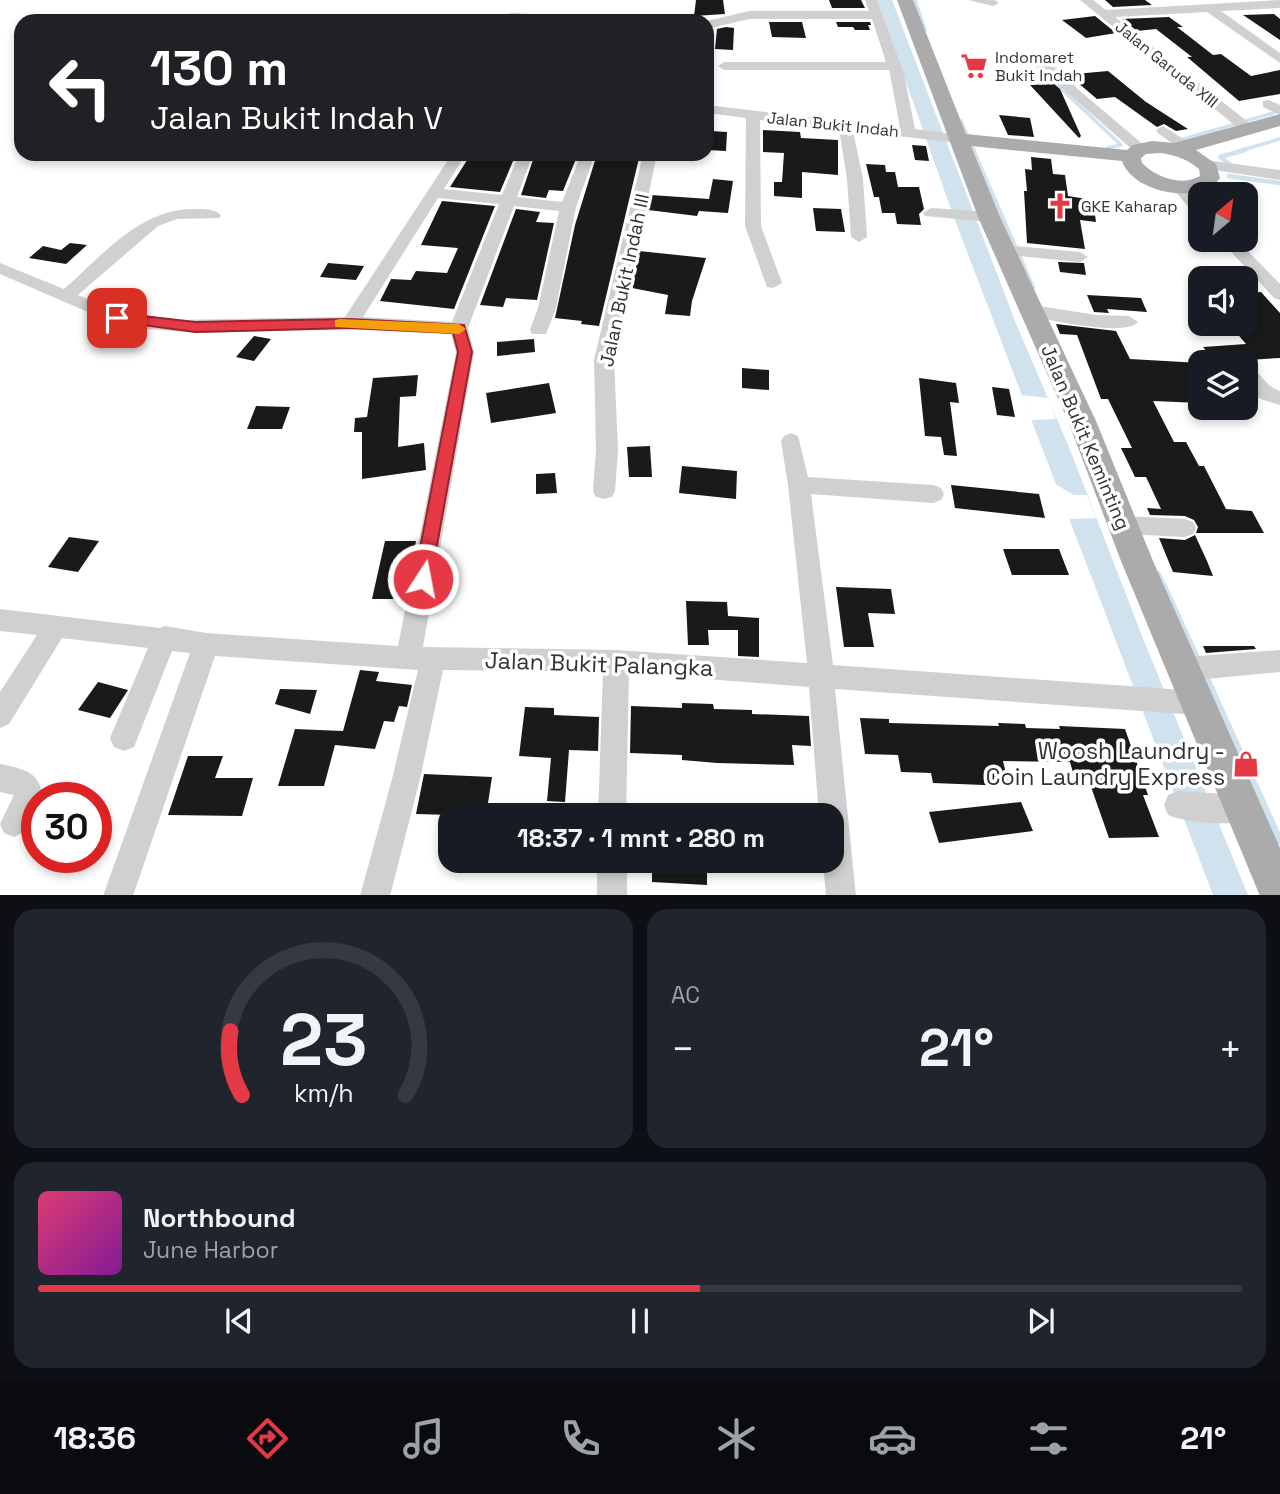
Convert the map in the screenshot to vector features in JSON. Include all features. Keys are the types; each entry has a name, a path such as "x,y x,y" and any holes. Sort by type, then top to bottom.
{"main road":[{"name":"Jalan Bukit Keminting","path":"905,0 951,137 982,217 1005,250 1033,311 1125,525 1137,561 1185,668 1183,702 1242,809 1280,895"},
{"path":"1190,154 1248,129 1280,120"},
{"path":"951,137 1135,153 1152,147 1190,154 1280,129"},
{"path":"1135,153 1132,164 1146,177 1179,186 1198,185 1207,181 1211,172 1190,154"}],"street":[{"path":"871,0 894,66 908,132"},
{"path":"974,0 993,3"},
{"name":"Jalan Garuda XIII","path":"1086,0 1248,129"},
{"path":"1105,14 1212,10 1280,4"},
{"path":"1212,10 1280,59"},
{"path":"714,23 749,15 876,15"},
{"path":"1041,62 1135,153"},
{"path":"724,66 894,66"},
{"name":"Jalan Bukit Indah","path":"714,110 951,137"},
{"path":"753,115 753,226 773,283"},
{"path":"845,125 855,179 859,237"},
{"path":"1163,130 1190,154 1280,175"},
{"path":"350,323 455,161"},
{"path":"375,895 406,779 465,352 459,328 523,161"},
{"path":"539,330 547,308 568,207 585,161"},
{"name":"Jalan Bukit Indah III","path":"604,491 607,450 604,360 648,161"},
{"path":"1179,186 1188,197"},
{"path":"434,193 568,207"},
{"path":"66,296 158,219 187,212 213,215"},
{"path":"931,213 982,217"},
{"path":"1005,250 1080,257"},
{"path":"1240,252 1280,294"},
{"path":"0,268 117,318 137,322 195,327 350,323 459,328"},
{"path":"1033,311 1096,321 1129,322"},
{"path":"1258,387 1263,393 1280,398"},
{"path":"791,441 799,485 821,675 841,895"},
{"path":"799,485 933,494"},
{"path":"1125,525 1185,528"},
{"name":"Jalan Bukit Palangka","path":"0,620 206,644 421,658 616,661 1183,702"},
{"path":"0,715 57,625"},
{"path":"124,738 164,637"},
{"path":"118,895 206,644"},
{"path":"612,803 616,661"},
{"path":"1185,668 1280,661"},
{"path":"0,778 20,782 28,789 27,798 14,823"},
{"path":"1178,805 1242,809"},
{"path":"611,895 612,873"}],"water":[{"path":"877,0 892,0 1017,326 1071,452 1144,641 1248,895 1213,895 953,215"}],"pier":[{"path":"1022,395 1048,398 1056,419 1031,420"},
{"path":"1055,484 1074,495 1087,495 1096,518 1069,519"}],"building":[{"path":"696,0 723,0 725,14 694,14"},
{"path":"829,0 861,0 865,8 832,8"},
{"path":"1105,0 1145,0 1152,5 1113,7"},
{"path":"1274,14 1280,19 1280,40 1243,15"},
{"path":"1095,16 1116,33 1086,38 1062,20"},
{"path":"1169,17 1183,27 1177,27 1213,55 1221,54 1251,76 1280,70 1280,94 1239,101 1187,57 1192,57 1156,29 1137,31 1122,19"},
{"path":"769,22 802,22 806,38 772,37"},
{"path":"836,22 870,22 871,25 868,25 870,30 855,30 853,27 838,27"},
{"path":"734,28 733,50 715,49 717,29"},
{"path":"1108,71 1146,102 1188,129 1176,131 1164,124 1157,127 1115,97 1097,99 1077,82 1084,82 1075,74"},
{"path":"1054,84 1060,89 1081,136 1079,138 1030,85"},
{"path":"999,115 1030,118 1034,137 1008,135"},
{"path":"763,130 800,132 801,138 838,140 838,175 802,172 802,198 774,196 774,182 782,182 784,153 763,152"},
{"path":"714,131 727,132 726,151 714,150"},
{"path":"912,145 926,146 929,161 915,160"},
{"path":"1031,157 1051,159 1053,174 1065,175 1068,196 1093,200 1096,222 1080,220 1085,249 1027,243 1025,169 1032,170"},
{"path":"467,161 513,161 500,192 450,187"},
{"path":"533,161 575,161 563,191 549,190 546,198 521,195"},
{"path":"595,161 638,161 599,326 555,318 575,225"},
{"path":"866,164 885,165 886,172 895,172 898,187 919,187 924,209 919,214 921,225 897,224 895,213 882,213 879,197 874,197"},
{"path":"713,179 733,181 728,213 699,211 697,216 648,210 651,195 709,199"},
{"path":"442,201 495,206 454,309 380,301 391,279 411,280 416,271 447,273 458,248 421,245"},
{"path":"813,208 841,209 845,232 816,231"},
{"path":"516,209 540,212 536,222 554,223 537,300 506,298 503,307 480,305"},
{"path":"70,243 87,245 66,264 29,258 43,246 61,250"},
{"path":"639,251 706,258 690,316 665,314 668,295 632,288"},
{"path":"1058,262 1084,263 1086,275 1060,272"},
{"path":"328,263 364,266 356,280 320,277"},
{"path":"1258,292 1261,292 1280,313 1280,358 1258,359 1258,350 1205,350 1203,347 1246,344 1239,336 1258,336"},
{"path":"1087,295 1141,298 1147,312 1107,309 1109,313 1094,312"},
{"path":"1056,324 1116,331 1130,359 1188,362 1188,402 1153,401 1174,442 1186,442 1199,466 1204,466 1226,509 1252,511 1264,533 1196,533 1198,527 1194,520 1185,516 1150,515 1147,508 1161,509 1146,477 1135,477 1121,448 1132,448 1108,399 1101,399 1077,335 1060,334"},
{"path":"254,336 271,339 254,361 236,357"},
{"path":"534,339 535,352 497,356 497,342"},
{"path":"742,368 769,370 769,390 742,388"},
{"path":"418,375 416,396 400,397 398,447 424,443 426,470 362,479 362,432 354,432 355,418 367,417 373,378"},
{"path":"919,378 956,383 959,403 950,402 957,456 944,455 941,437 925,436"},
{"path":"549,383 556,413 491,423 486,393"},
{"path":"992,387 1009,389 1015,417 997,415"},
{"path":"256,406 290,407 282,429 247,429"},
{"path":"650,446 652,477 629,477 627,447"},
{"path":"682,466 737,471 736,499 679,493"},
{"path":"555,473 557,493 536,494 536,474"},
{"path":"951,485 1039,494 1045,518 955,508"},
{"path":"1195,535 1213,576 1173,572 1159,538 1185,540"},
{"path":"69,537 99,541 78,572 48,567"},
{"path":"385,541 416,541 405,599 372,599"},
{"path":"1003,549 1059,549 1069,575 1012,575"},
{"path":"836,587 891,589 895,614 868,613 874,647 844,647"},
{"path":"686,601 727,602 728,616 759,618 759,657 738,656 738,630 708,630 709,645 688,645"},
{"path":"1203,646 1254,646 1256,649 1206,653"},
{"path":"360,670 379,672 376,681 412,685 407,707 399,706 394,722 384,721 375,749 335,745 324,786 278,786 295,729 343,731"},
{"path":"98,682 128,690 110,718 78,710"},
{"path":"280,689 317,690 310,714 275,704"},
{"path":"682,703 713,704 714,709 752,710 752,714 809,716 811,746 792,745 794,765 717,763 682,760 682,755 630,753 631,706 682,708"},
{"path":"525,707 554,708 554,715 599,717 598,751 569,750 565,802 547,801 551,758 519,756"},
{"path":"860,718 889,719 889,723 999,726 998,723 1025,724 1026,728 1060,729 1059,726 1125,729 1148,795 1143,795 1159,837 1109,838 1090,784 1076,783 1070,762 1003,761 1009,786 933,783 931,773 901,772 898,755 865,754"},
{"path":"188,756 223,756 215,778 253,778 242,816 168,815"},
{"path":"424,774 492,777 488,803 438,803 438,815 416,814"},
{"path":"1021,802 1033,831 939,843 929,812"},
{"path":"652,873 707,873 707,885 652,882"}],"waterway":[{"path":"915,0 925,30"},
{"path":"1033,62 1121,145 1107,148"},
{"path":"1047,62 1074,86"},
{"path":"1177,141 1280,111"},
{"path":"961,121 974,151"},
{"path":"1239,151 1280,139"},
{"path":"973,150 1033,288"},
{"path":"1231,165 1220,157 1245,150"},
{"path":"1229,176 1280,183"},
{"path":"1158,573 1164,586"},
{"path":"1163,585 1199,663"},
{"path":"1205,675 1280,841"}],"slow traffic":[{"path":"340,323 459,329"}],"place":[{"name":"Indomaret Bukit Indah","path":"974,66"},
{"name":"GKE Kaharap","path":"1060,206"},
{"name":"Woosh Laundry - Coin Laundry Express","path":"1246,764"}],"route":[{"path":"117,318 195,327 350,323 459,328 465,352 423,579"}]}
